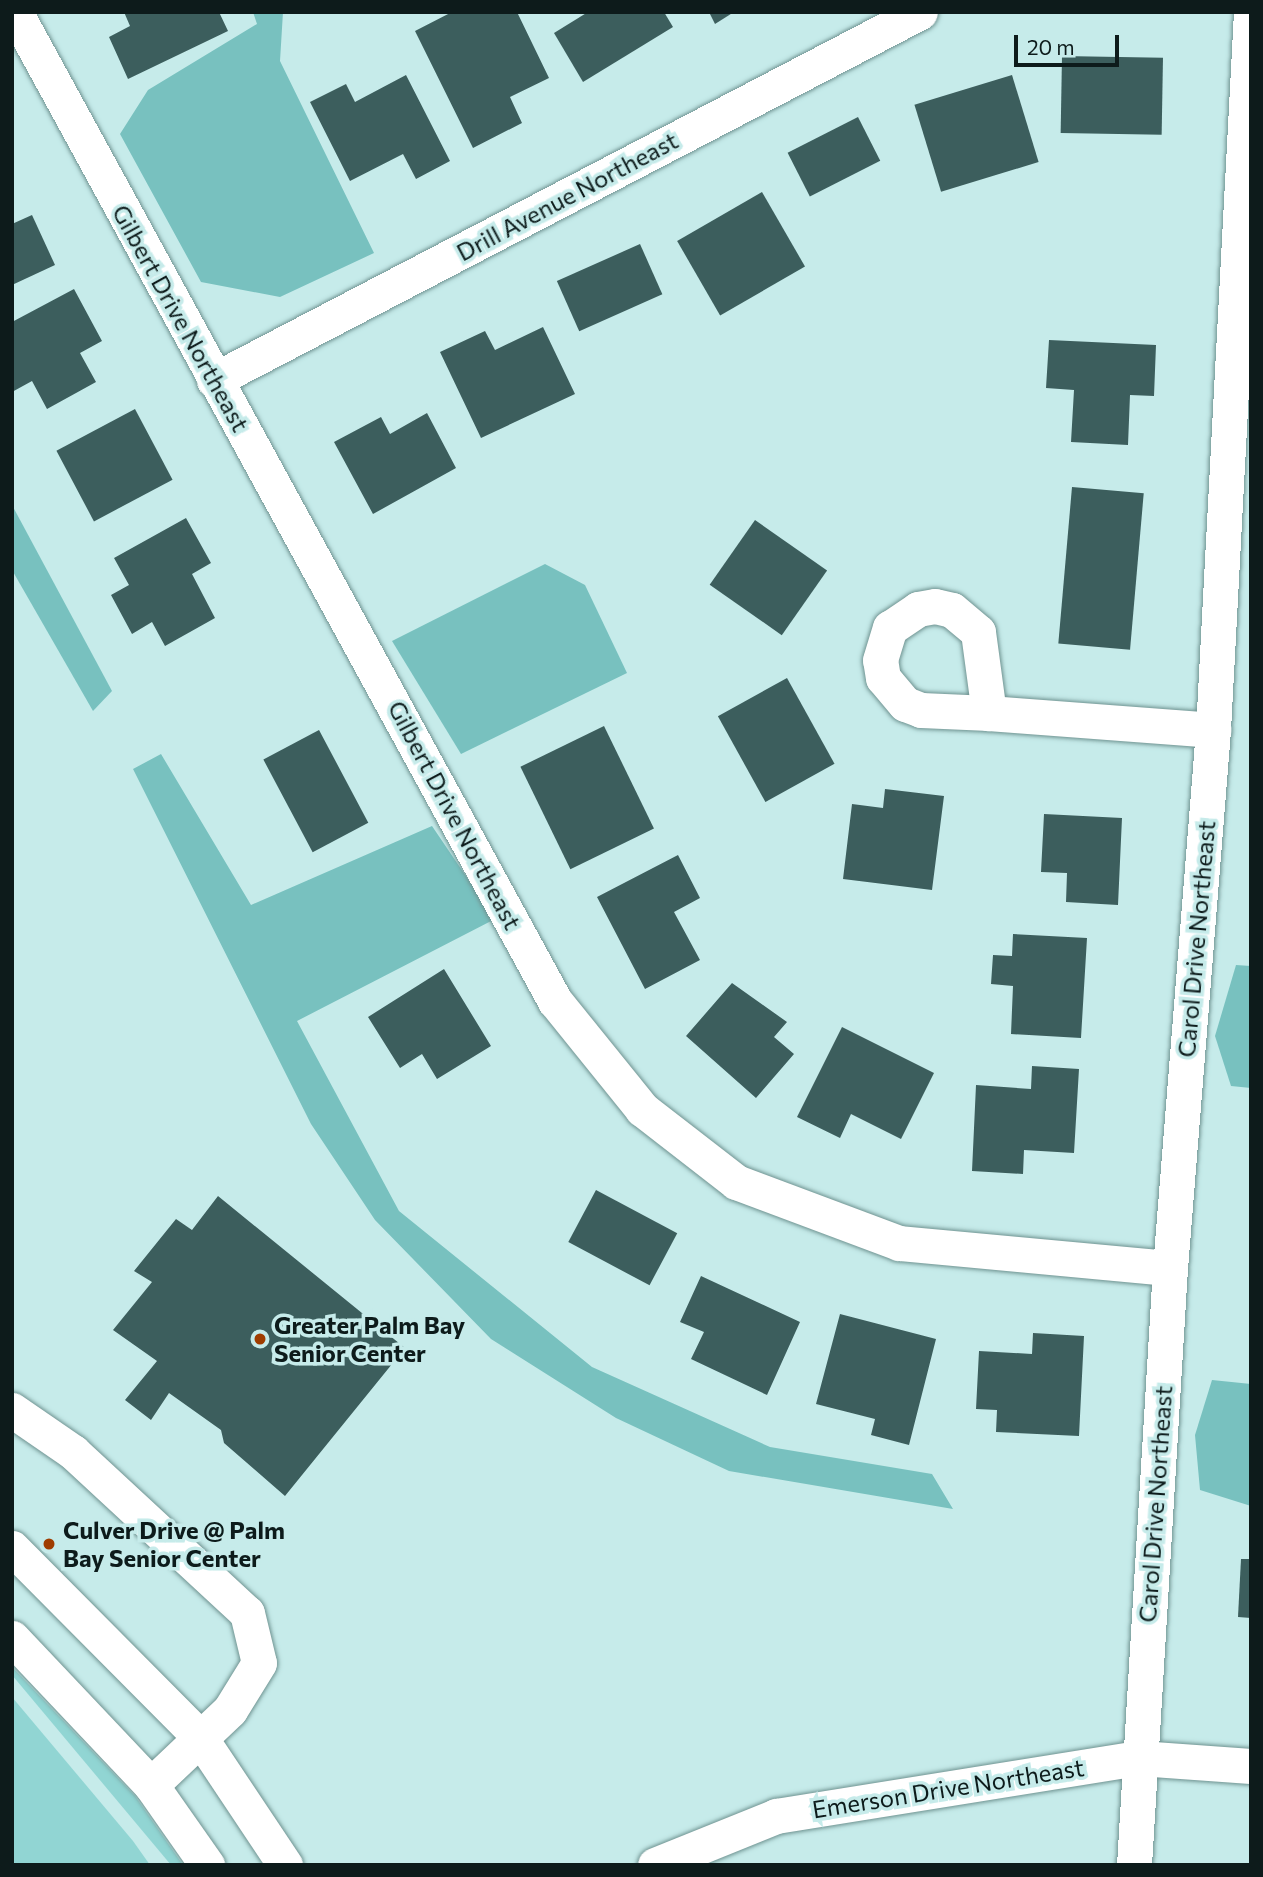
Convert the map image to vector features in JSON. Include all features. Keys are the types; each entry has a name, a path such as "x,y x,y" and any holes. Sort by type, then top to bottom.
{"street":[{"name":"Gilbert Drive Northeast","path":"15,12 555,1001 642,1109 736,1182 900,1243 1170,1268"},
{"name":"Drill Avenue Northeast","path":"214,380 920,12"},
{"name":"Carol Drive Northeast","path":"1134,1865 1170,1268 1213,730 1251,12"},
{"path":"989,713 1213,730"},
{"path":"12,1410 72,1452 247,1613 260,1663 230,1710 151,1785"},
{"path":"12,1548 199,1737 285,1865"},
{"path":"12,1638 151,1785 208,1865"},
{"name":"Emerson Drive Northeast","path":"654,1865 776,1816 1139,1758 1251,1766"}],"shaded area":[{"path":"253,12 283,12 280,61 374,253 280,297 201,282 120,134 148,90 257,24"},
{"path":"12,505 112,691 93,711 12,570"},
{"path":"545,564 585,585 627,673 461,754 392,641"},
{"path":"161,754 251,905 432,826 495,919 297,1021 399,1211 592,1367 770,1447 932,1474 953,1509 729,1471 616,1418 491,1339 375,1220 311,1124 133,769"},
{"path":"1236,965 1251,966 1251,1088 1231,1086 1215,1036"},
{"path":"1212,1380 1251,1384 1251,1506 1200,1490 1195,1435"},
{"path":"12,1667 135,1796 183,1865 171,1865 12,1675"},
{"path":"12,1697 133,1841 150,1865 12,1865"}],"building":[{"path":"124,12 219,12 228,31 128,79 109,37 130,26"},
{"path":"452,12 517,12 549,78 510,97 522,123 473,148 415,31"},
{"path":"588,12 664,12 673,27 583,82 554,33"},
{"path":"709,12 734,12 715,24"},
{"path":"1062,56 1163,58 1162,135 1061,133"},
{"path":"406,75 450,161 416,179 403,154 350,181 310,102 346,84 355,102"},
{"path":"1012,75 1039,162 941,192 914,105"},
{"path":"858,117 880,161 810,197 788,153"},
{"path":"762,192 805,266 720,315 677,241"},
{"path":"32,215 55,265 12,285 12,224"},
{"path":"640,244 662,294 579,331 557,281"},
{"path":"74,289 102,341 80,353 96,382 47,409 32,381 12,392 12,322"},
{"path":"543,327 575,394 481,438 440,352 485,331 495,350"},
{"path":"1049,340 1156,345 1154,396 1130,395 1128,445 1071,442 1074,390 1046,388"},
{"path":"135,409 173,480 94,521 56,451"},
{"path":"427,413 456,468 373,514 334,442 381,417 390,434"},
{"path":"1072,487 1144,493 1130,650 1058,643"},
{"path":"186,518 211,563 192,574 215,618 165,646 152,622 132,634 111,595 129,585 114,558"},
{"path":"755,520 827,570 782,635 710,585"},
{"path":"787,678 835,764 765,802 718,716"},
{"path":"604,726 654,828 570,869 520,767"},
{"path":"319,730 368,823 313,852 263,760"},
{"path":"885,789 944,796 932,890 843,879 852,804 883,808"},
{"path":"1044,814 1122,818 1118,905 1066,902 1067,873 1041,872"},
{"path":"678,855 700,898 674,912 700,960 645,989 597,897"},
{"path":"1013,934 1087,938 1081,1038 1011,1034 1013,986 991,984 993,955 1012,956"},
{"path":"444,969 491,1046 437,1079 422,1054 400,1068 368,1017"},
{"path":"732,983 787,1022 774,1037 794,1054 756,1098 686,1036"},
{"path":"842,1027 934,1073 901,1139 851,1114 840,1138 797,1117"},
{"path":"1032,1066 1079,1069 1074,1153 1024,1150 1023,1174 972,1171 976,1085 1031,1089"},
{"path":"596,1190 677,1233 650,1285 568,1242"},
{"name":"Greater Palm Bay Senior Center","path":"218,1196 405,1348 285,1496 224,1443 221,1430 169,1393 151,1420 125,1400 157,1361 113,1330 152,1282 134,1271 176,1219 192,1230"},
{"path":"701,1276 800,1322 767,1395 691,1359 704,1332 680,1322"},
{"path":"840,1314 936,1339 909,1445 871,1435 875,1419 816,1404"},
{"path":"1033,1333 1084,1336 1079,1436 996,1432 997,1410 976,1409 979,1351 1032,1354"},
{"path":"1241,1559 1251,1559 1251,1618 1238,1617"}],"place":[{"name":"Greater Palm Bay Senior Center","path":"260,1339"},
{"name":"Culver Drive @ Palm Bay Senior Center","path":"49,1544"}]}
